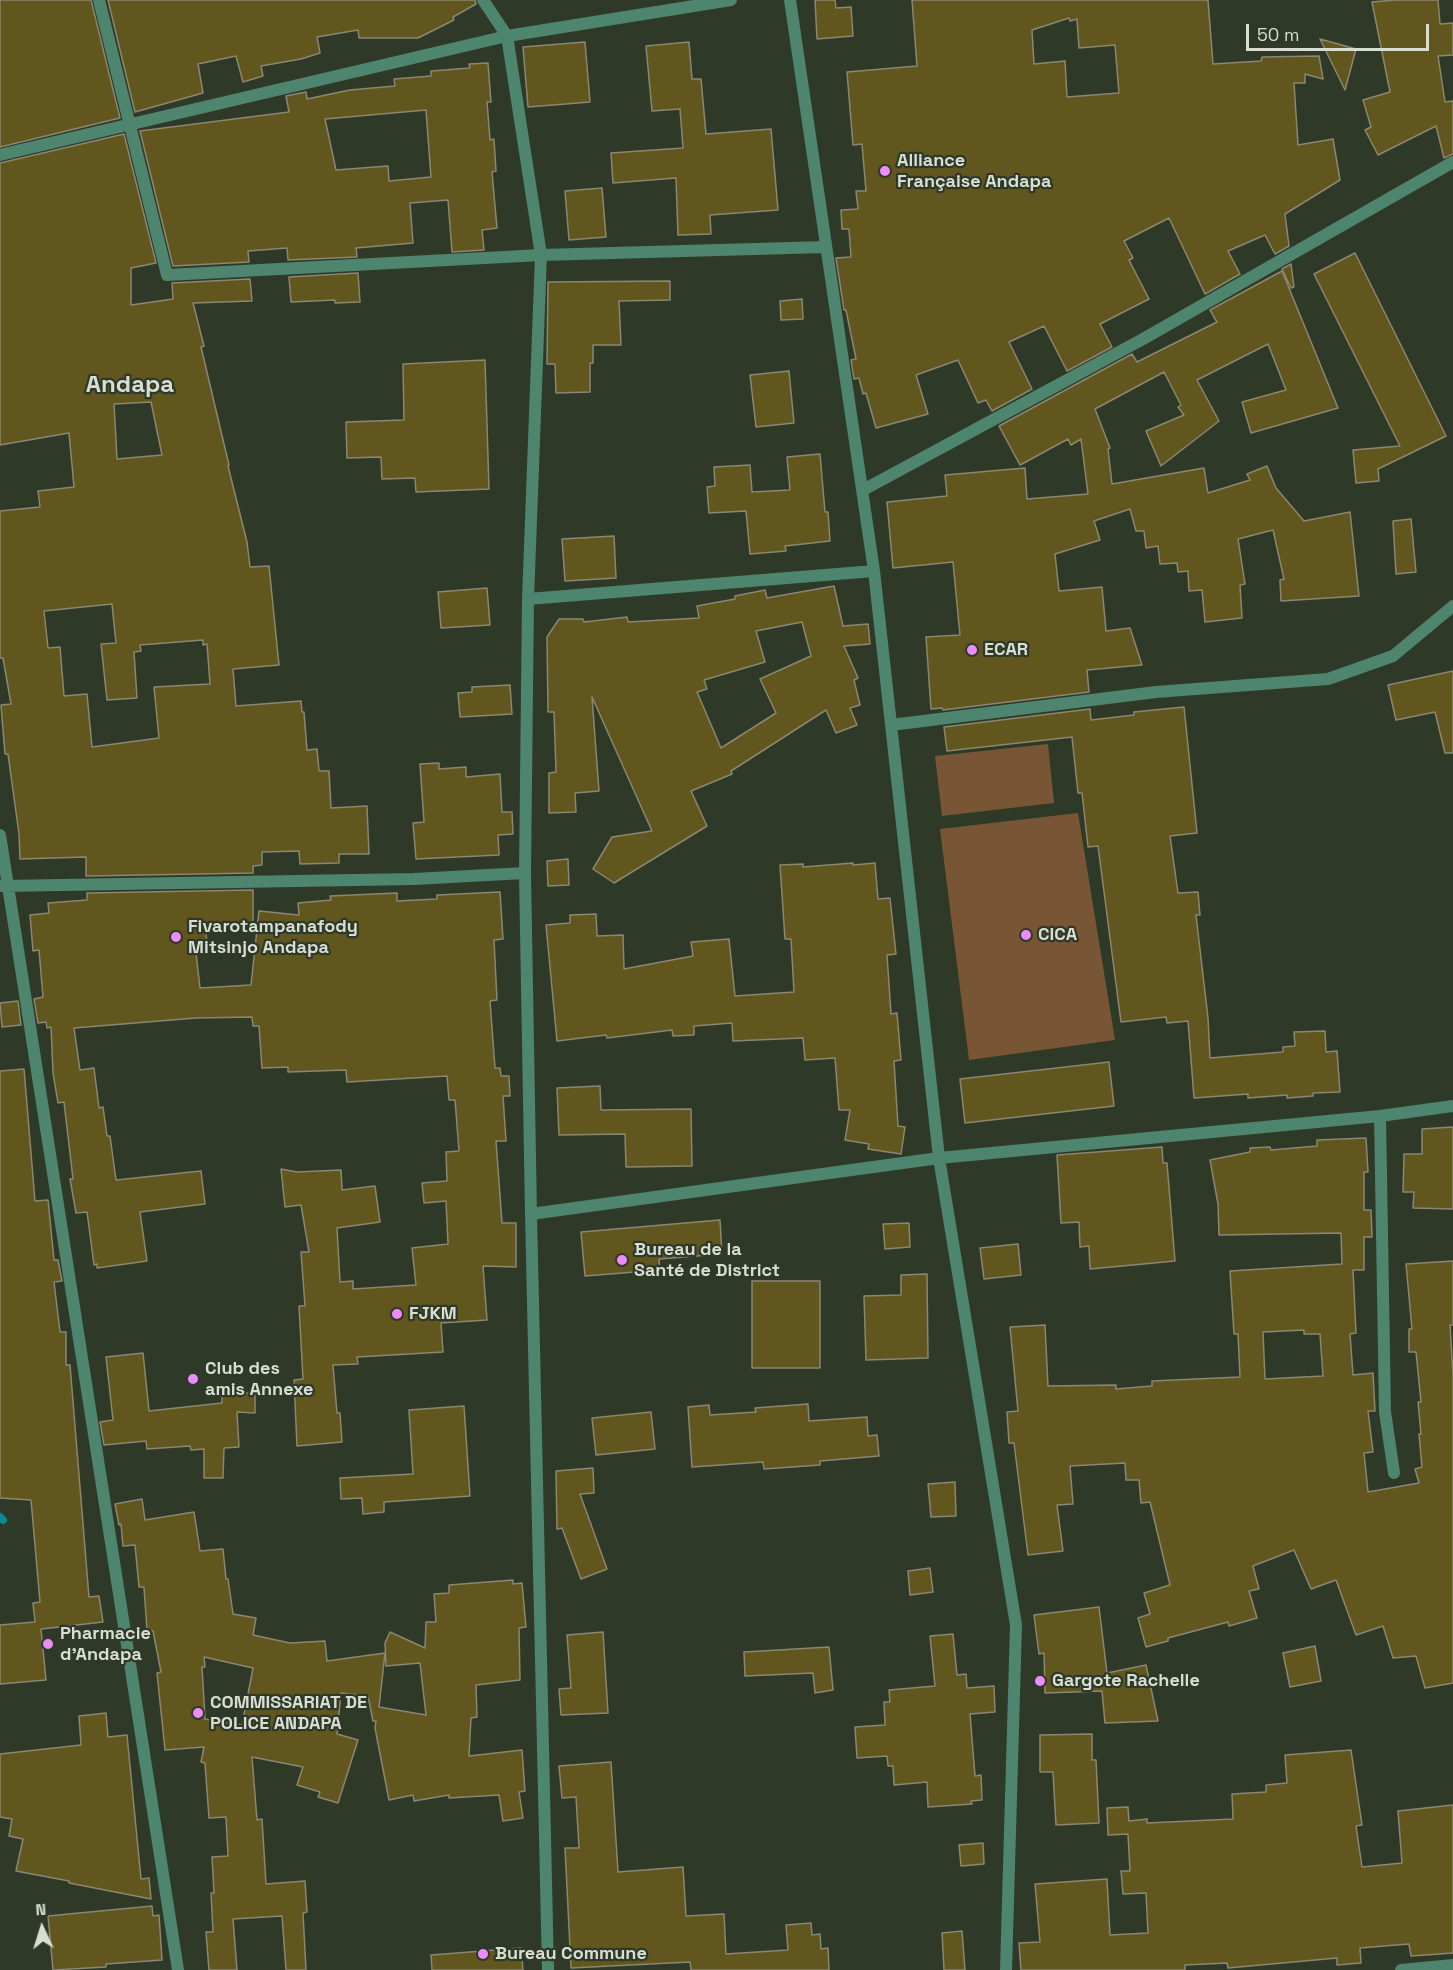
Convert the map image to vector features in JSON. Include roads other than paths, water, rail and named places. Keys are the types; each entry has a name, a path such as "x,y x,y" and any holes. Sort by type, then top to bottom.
{"street":[{"path":"99,0 166,275 541,255 826,247"},
{"path":"483,0 507,36 541,255 528,599 525,873 548,1970"},
{"path":"0,155 507,36 731,0"},
{"path":"790,0 874,571 939,1158 1016,1625 1006,1970"},
{"path":"863,490 1143,339 1453,162"},
{"path":"528,599 874,571"},
{"path":"891,725 1156,692 1328,680 1393,656 1453,606"},
{"path":"0,835 4,886 178,1970"},
{"path":"4,886 414,879 525,873"},
{"path":"531,1214 939,1158 1380,1116 1453,1106"},
{"path":"1380,1116 1385,1412 1394,1473"},
{"path":"1401,1970 1453,1965"}],"waterway":[{"path":"0,1517 3,1520"}],"place":[{"name":"Alliance Française Andapa","path":"885,171"},
{"name":"ECAR","path":"972,650"},
{"name":"CICA","path":"1026,935"},
{"name":"Fivarotampanafody Mitsinjo Andapa","path":"176,937"},
{"name":"Bureau de la Santé de District","path":"622,1260"},
{"name":"FJKM","path":"397,1314"},
{"name":"Club des amis Annexe","path":"193,1379"},
{"name":"Pharmacie d'Andapa","path":"48,1644"},
{"name":"Gargote Rachelle","path":"1040,1681"},
{"name":"COMMISSARIAT DE POLICE ANDAPA","path":"198,1713"},
{"name":"Bureau Commune","path":"483,1954"}],"district":[{"name":"Andapa","path":"130,385"}]}
